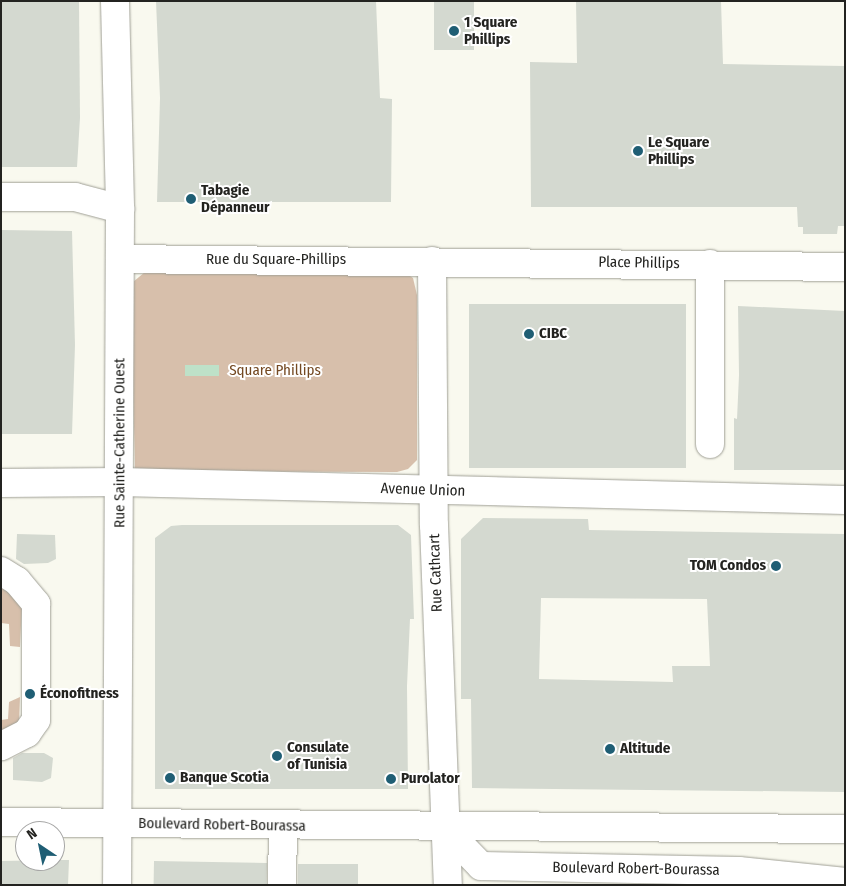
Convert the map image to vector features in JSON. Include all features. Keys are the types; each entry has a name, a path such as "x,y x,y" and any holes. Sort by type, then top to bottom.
{"street":[{"name":"Rue Sainte-Catherine Ouest","path":"115,1 120,209 117,885"},
{"path":"1,197 75,198 120,209"},
{"name":"Rue du Square-Phillips","path":"120,259 432,261"},
{"name":"Place Phillips","path":"432,261 845,267"},
{"name":"Rue Cathcart","path":"432,261 434,491 443,828 448,885"},
{"path":"710,264 710,444"},
{"name":"Avenue Union","path":"1,483 120,482 845,500"},
{"path":"1,571 17,581 36,604 36,720 27,733 1,746"},
{"name":"Boulevard Robert-Bourassa","path":"1,822 443,828 486,825 845,829"},
{"path":"282,885 283,825"},
{"name":"Boulevard Robert-Bourassa","path":"443,828 481,866 739,871 768,879 845,882"}],"green space":[{"name":"Square Phillips","path":"145,272 407,274 413,278 417,295 417,460 408,469 397,472 135,471 131,291 133,282"},
{"path":"1,586 15,593 22,604 20,647 10,646 9,624 1,623"},
{"path":"20,697 19,725 1,730 1,720 8,719 9,702"}],"shaded area":[{"path":"185,365 219,365 219,376 185,376"}],"building":[{"path":"1,1 79,1 80,118 77,167 1,167"},
{"path":"156,1 376,1 380,98 392,99 391,202 157,202 160,98"},
{"name":"1 Square Phillips","path":"434,1 474,1 474,50 434,50"},
{"path":"576,1 721,1 723,64 845,66 845,226 838,226 837,234 803,234 803,227 798,227 797,207 531,207 530,62 577,63"},
{"path":"1,230 72,231 75,345 72,434 1,434"},
{"path":"469,304 686,304 686,468 469,468"},
{"path":"738,306 845,311 845,470 734,470 734,418 737,419 739,375"},
{"path":"483,518 588,519 589,530 845,534 845,792 472,788 471,699 461,699 461,539","holes":["541,598 707,599 710,666 672,666 673,682 539,679"]},
{"path":"398,525 411,535 414,619 410,619 407,686 408,789 155,789 155,538 171,526"},
{"path":"17,534 55,535 56,559 48,563 24,564 16,559"},
{"path":"22,753 44,753 53,758 51,778 42,782 13,780 13,758"},
{"path":"65,860 69,860 68,885 1,885 1,861 15,861 15,871 65,871"},
{"path":"154,861 267,863 267,885 154,885"},
{"path":"298,864 358,864 358,885 298,885"}],"place":[{"name":"1 Square Phillips","path":"454,31"},
{"name":"Le Square Phillips","path":"638,151"},
{"name":"Tabagie Dépanneur","path":"191,199"},
{"name":"CIBC","path":"529,334"},
{"name":"TOM Condos","path":"776,566"},
{"name":"Éconofitness","path":"30,694"},
{"name":"Altitude","path":"610,749"},
{"name":"Consulate of Tunisia","path":"277,756"},
{"name":"Banque Scotia","path":"170,778"},
{"name":"Purolator","path":"391,779"}]}
